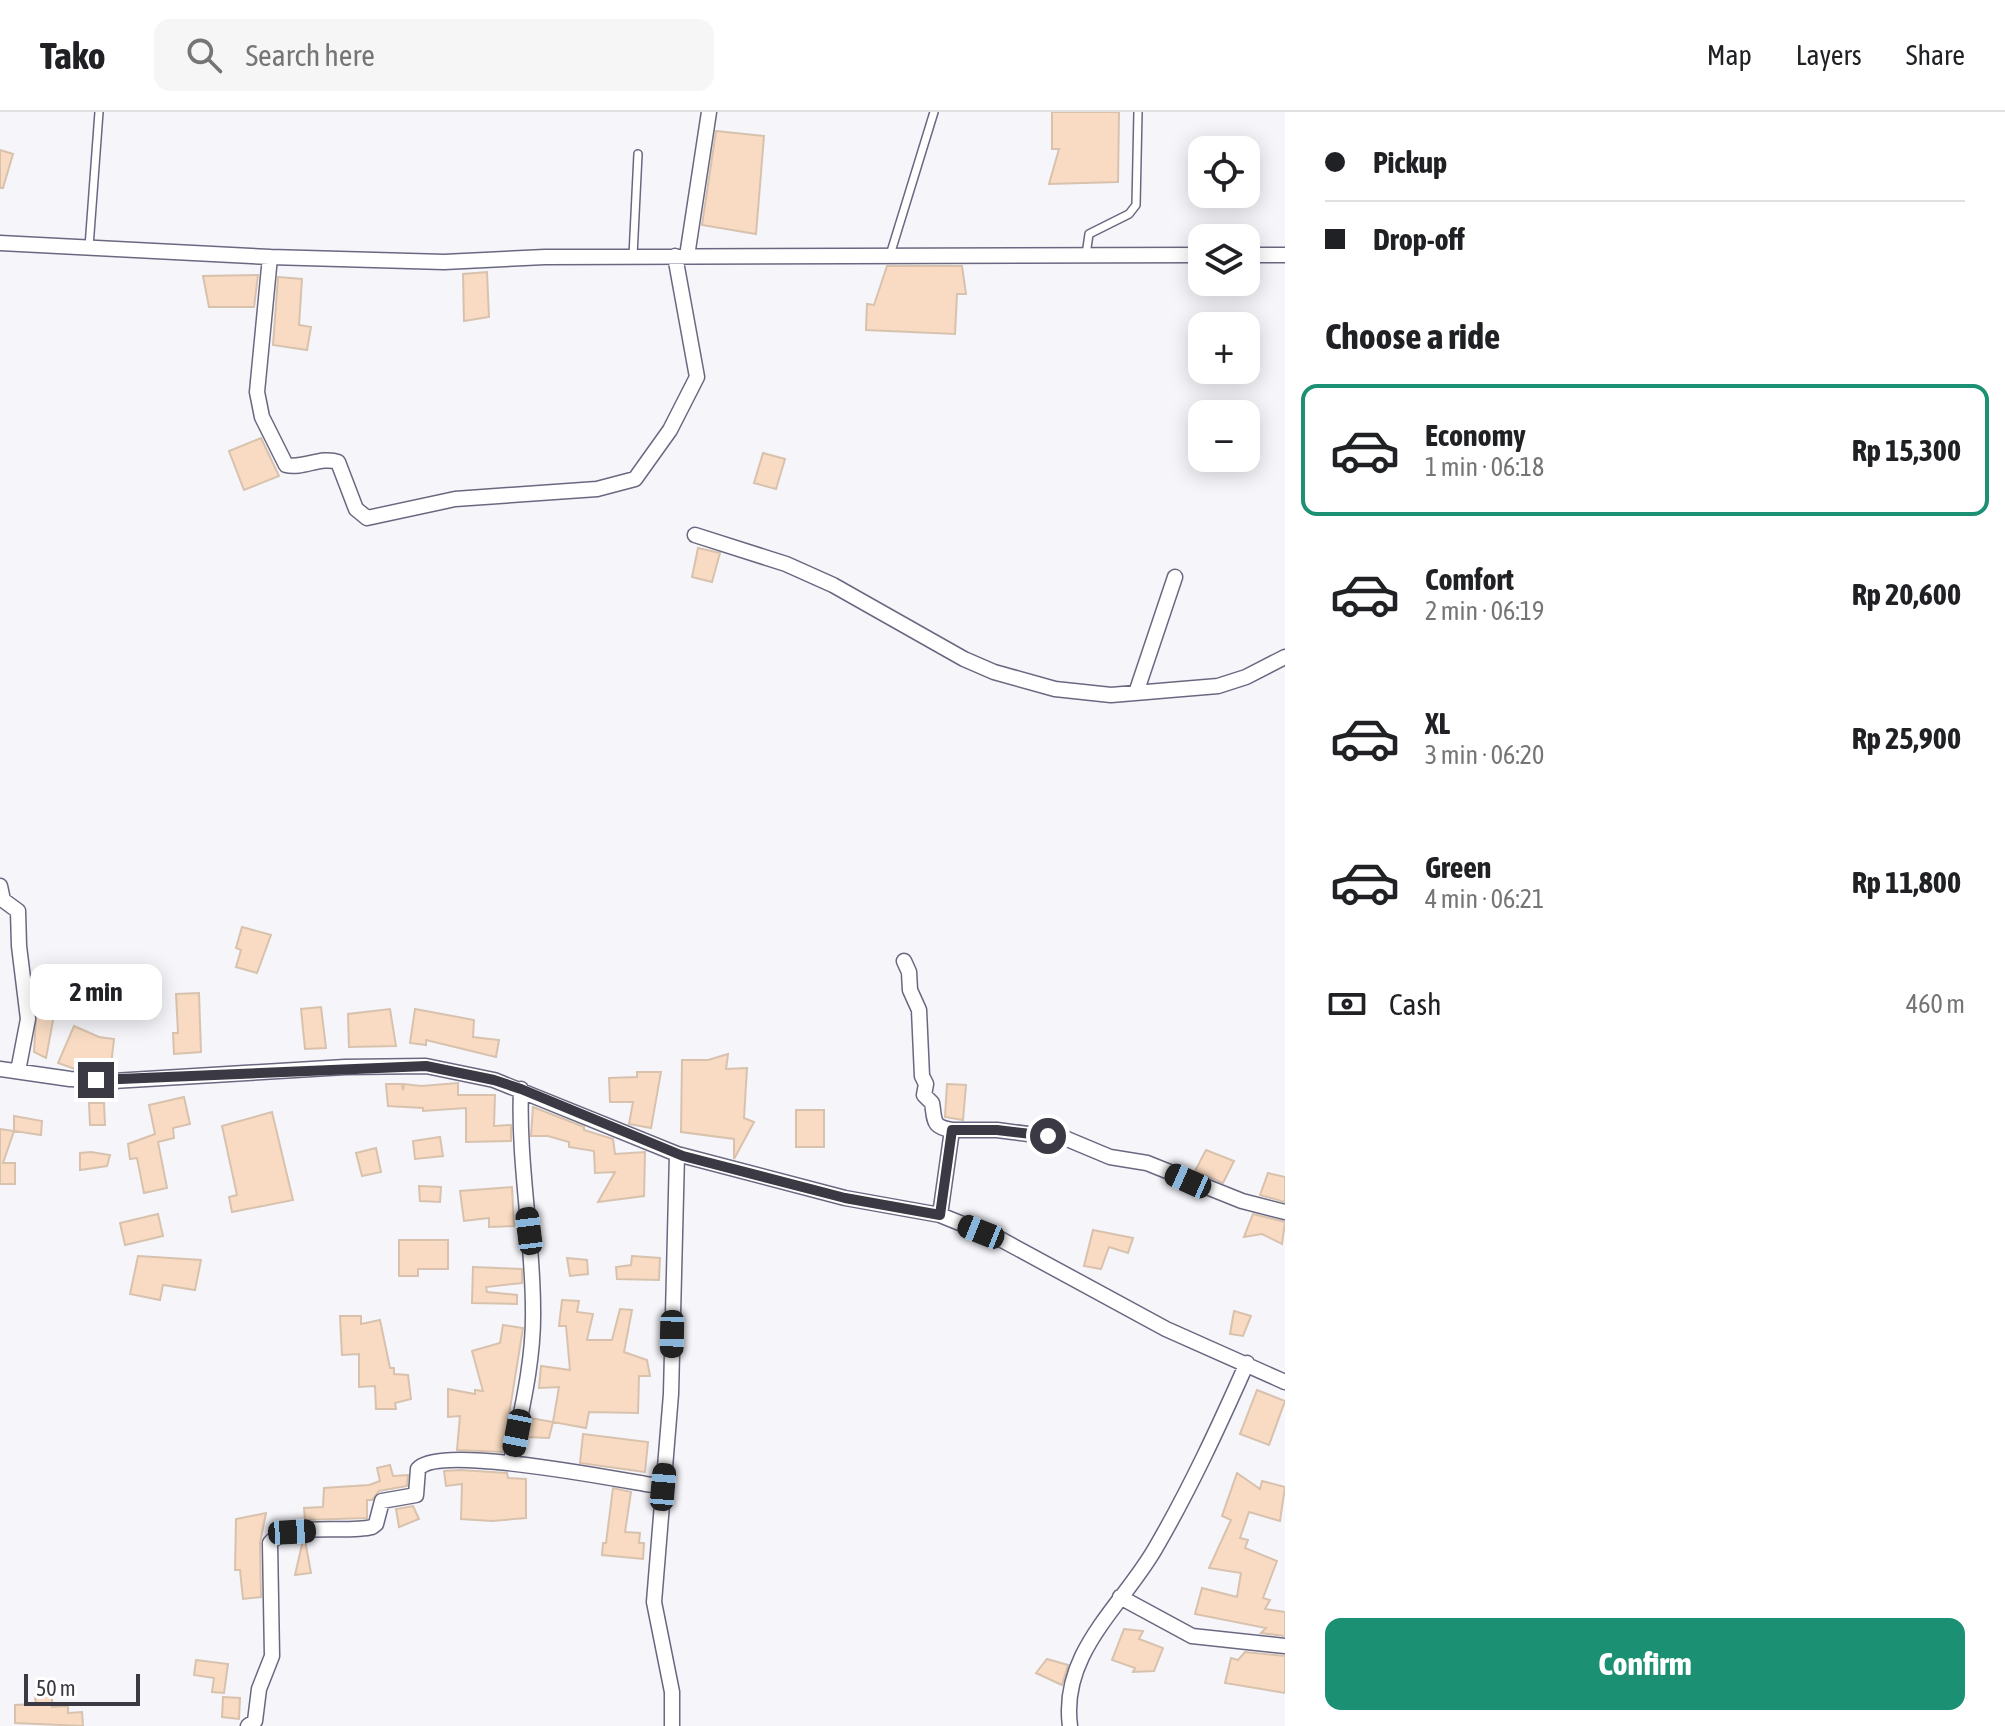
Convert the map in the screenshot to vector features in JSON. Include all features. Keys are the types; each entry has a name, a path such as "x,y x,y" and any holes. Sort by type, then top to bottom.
{"street":[{"path":"270,257 257,392 262,417 286,465 294,467 330,459 338,462 356,509 367,518 455,499 597,489 635,479 670,430 697,377 681,256 709,112"},
{"path":"0,243 270,257 444,262 633,256 1188,255"},
{"path":"1260,255 1285,255"},
{"path":"695,535 786,564 833,585 964,659 994,672 1087,695 1218,686 1246,677 1285,657"},
{"path":"1136,693 1175,577"},
{"path":"0,886 3,900 18,911 19,946 27,999 26,1036 18,1071"},
{"path":"904,961 909,972 910,990 919,1010 922,1076 926,1087 924,1095 932,1103 934,1124 952,1130 997,1130 1067,1139 1110,1157 1147,1163 1242,1201 1285,1212"},
{"path":"0,1069 70,1079 113,1081 345,1067 426,1066 494,1080 677,1154 845,1198 940,1215 1042,1260 1166,1329 1285,1382"},
{"path":"511,1462 528,1374 533,1315 532,1256 521,1144 521,1089"},
{"path":"940,1215 952,1130"},
{"path":"672,1726 672,1692 654,1602 671,1394 677,1154"},
{"path":"1070,1726 1068,1705 1074,1674 1093,1636 1154,1552 1206,1454 1247,1363"},
{"path":"248,1726 255,1721 259,1689 272,1656 270,1543 276,1536 292,1532 372,1527 376,1524 382,1501 417,1493 418,1469 426,1462 511,1462 663,1487"},
{"path":"1120,1597 1192,1636 1285,1646"}],"lane":[{"path":"89,247 99,112"},
{"path":"889,258 934,112"},
{"path":"1086,257 1089,234 1129,214 1135,207 1138,112"},
{"path":"633,256 638,154"}],"building":[{"path":"1052,112 1119,112 1118,182 1049,184 1059,149 1052,149"},
{"path":"716,131 764,136 756,234 702,225"},
{"path":"0,150 13,154 3,188 0,188"},
{"path":"887,266 962,266 966,294 957,294 955,334 866,330 867,304 874,305"},
{"path":"487,272 489,317 464,321 463,274"},
{"path":"258,275 254,307 209,307 203,276"},
{"path":"278,277 302,279 299,325 311,327 307,350 273,345"},
{"path":"261,438 279,476 244,490 229,451"},
{"path":"763,453 785,459 776,489 754,483"},
{"path":"698,548 720,553 712,582 692,577"},
{"path":"242,927 271,935 257,973 236,967 241,950 236,948"},
{"path":"199,993 201,1052 174,1054 173,1033 178,1033 176,994"},
{"path":"37,1000 55,1010 46,1058 34,1052"},
{"path":"321,1007 326,1048 305,1049 301,1009"},
{"path":"390,1009 396,1046 349,1047 348,1014"},
{"path":"415,1009 474,1020 473,1037 499,1040 496,1057 426,1040 426,1045 410,1043"},
{"path":"74,1026 99,1037 114,1039 111,1065 79,1061 75,1069 58,1063"},
{"path":"728,1054 726,1069 747,1068 744,1118 754,1122 734,1159 734,1139 681,1132 682,1060 708,1060"},
{"path":"637,1072 661,1072 651,1128 629,1124 633,1102 610,1102 609,1078 637,1077"},
{"path":"458,1083 458,1095 495,1095 494,1126 511,1125 511,1141 466,1142 466,1108 423,1111 423,1108 388,1106 386,1084 402,1084 403,1090 404,1084"},
{"path":"947,1084 966,1085 963,1120 945,1117"},
{"path":"184,1097 190,1124 173,1128 174,1138 158,1142 167,1188 144,1193 137,1158 130,1159 128,1144 155,1134 149,1105"},
{"path":"89,1103 104,1103 105,1125 90,1125"},
{"path":"533,1107 584,1127 584,1130 613,1139 615,1154 645,1152 644,1196 598,1202 615,1172 595,1173 594,1151 569,1147 569,1142 548,1136 531,1136"},
{"path":"796,1110 824,1110 824,1147 796,1147"},
{"path":"272,1112 293,1200 232,1212 229,1197 237,1195 222,1126"},
{"path":"14,1116 42,1121 41,1135 14,1131"},
{"path":"0,1129 14,1131 3,1163 15,1163 15,1184 0,1184"},
{"path":"440,1137 443,1156 415,1159 413,1141"},
{"path":"376,1148 381,1172 362,1176 356,1153"},
{"path":"1206,1150 1234,1161 1223,1183 1195,1171"},
{"path":"80,1153 110,1155 107,1166 80,1170"},
{"path":"1268,1173 1285,1177 1285,1202 1260,1195"},
{"path":"419,1186 441,1187 440,1202 420,1201"},
{"path":"512,1187 514,1226 489,1227 489,1218 464,1221 460,1191"},
{"path":"158,1214 163,1236 125,1245 120,1223"},
{"path":"1253,1214 1285,1222 1282,1244 1262,1234 1244,1237"},
{"path":"1093,1230 1133,1238 1128,1253 1109,1247 1101,1269 1084,1266"},
{"path":"399,1240 448,1240 448,1269 418,1269 418,1276 399,1276"},
{"path":"138,1256 201,1260 195,1290 163,1285 160,1300 130,1294"},
{"path":"632,1256 660,1258 659,1280 617,1279 616,1267 631,1265"},
{"path":"567,1258 587,1260 588,1274 570,1276"},
{"path":"473,1267 522,1269 522,1283 486,1287 487,1292 517,1295 517,1304 472,1303"},
{"path":"562,1300 579,1301 577,1312 593,1314 587,1340 612,1340 620,1309 632,1310 624,1352 647,1360 650,1376 639,1376 638,1413 589,1412 586,1428 553,1422 559,1387 539,1388 541,1366 570,1370 566,1326 559,1326"},
{"path":"1234,1311 1251,1316 1243,1336 1230,1334"},
{"path":"340,1316 361,1316 361,1324 380,1320 390,1368 394,1368 394,1374 408,1375 411,1399 395,1403 396,1409 376,1409 375,1386 359,1387 359,1354 342,1355"},
{"path":"503,1325 523,1328 503,1452 457,1450 460,1416 448,1417 448,1389 475,1394 475,1390 483,1391 472,1351 500,1343"},
{"path":"1257,1390 1285,1401 1269,1445 1240,1434"},
{"path":"530,1418 553,1422 549,1438 526,1437"},
{"path":"583,1434 648,1442 645,1472 580,1463"},
{"path":"390,1465 393,1476 408,1475 407,1486 379,1491 372,1500 367,1500 367,1518 305,1520 304,1508 323,1507 324,1488 369,1485 380,1481 377,1468"},
{"path":"444,1471 507,1473 508,1478 526,1479 526,1518 492,1521 461,1519 462,1484 446,1486"},
{"path":"1237,1473 1260,1489 1262,1481 1285,1487 1280,1521 1249,1512 1240,1538 1248,1540 1245,1548 1277,1561 1263,1598 1270,1600 1265,1609 1285,1612 1285,1636 1261,1633 1266,1628 1195,1614 1202,1588 1237,1597 1241,1573 1209,1568 1231,1520 1222,1516"},
{"path":"613,1488 631,1492 625,1532 640,1533 639,1543 644,1543 643,1559 602,1555"},
{"path":"413,1506 419,1519 399,1527 396,1509"},
{"path":"266,1513 260,1543 261,1597 243,1599 240,1570 235,1570 236,1519"},
{"path":"303,1540 311,1573 295,1575"},
{"path":"1124,1629 1143,1631 1139,1639 1163,1648 1154,1671 1133,1672 1135,1668 1112,1660"},
{"path":"1245,1652 1285,1656 1285,1693 1225,1683 1231,1658 1238,1660"},
{"path":"1047,1659 1068,1665 1062,1685 1036,1673"},
{"path":"196,1660 228,1664 224,1693 212,1692 214,1678 194,1675"},
{"path":"52,1696 52,1707 68,1706 68,1713 82,1712 83,1726 15,1723 15,1705 36,1704 35,1697"},
{"path":"223,1697 240,1698 239,1719 222,1717"}],"route":[{"path":"96,1080 345,1067 430,1066 521,1089 683,1156 845,1198 940,1215 952,1130 997,1130 1048,1136"}]}
